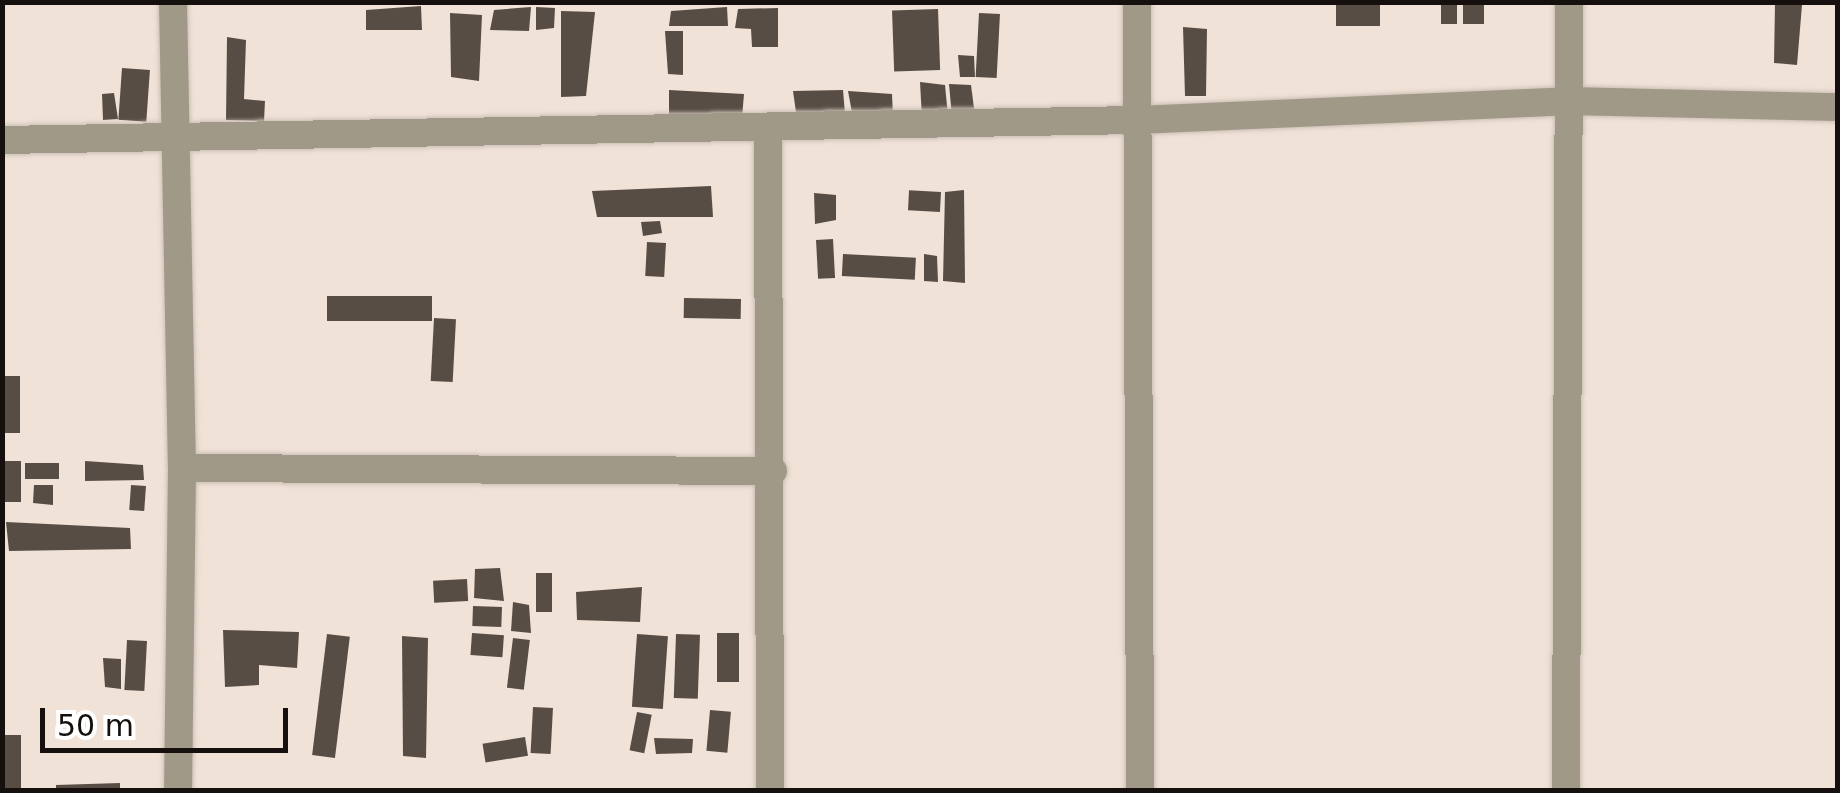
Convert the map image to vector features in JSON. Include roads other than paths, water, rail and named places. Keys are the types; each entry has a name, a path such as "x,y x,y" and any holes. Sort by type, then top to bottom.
{"street":[{"path":"173,2 182,468 178,790"},
{"path":"1137,2 1140,790"},
{"path":"1566,790 1569,2"},
{"path":"2,140 1137,120 1568,101 1838,107"},
{"path":"768,128 773,471 770,790"},
{"path":"182,468 773,471"}]}
